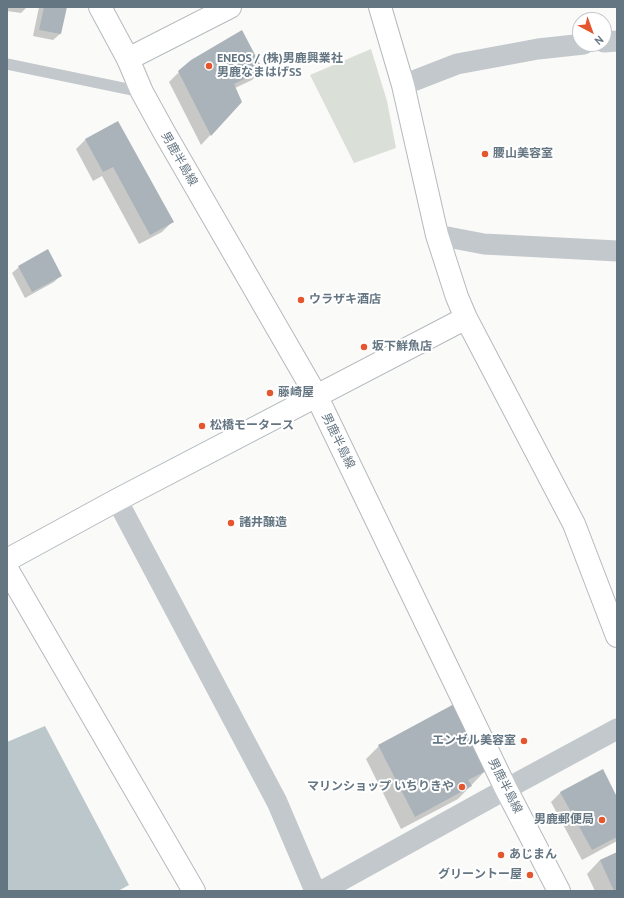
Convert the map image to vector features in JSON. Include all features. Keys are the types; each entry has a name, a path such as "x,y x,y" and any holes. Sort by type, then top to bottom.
{"street":[{"name":"男鹿半島線","path":"100,7 128,59 142,92 164,132 317,396 506,789 559,891"},
{"path":"128,59 230,7"},
{"path":"380,7 403,85 437,235 457,297 466,318 574,524 617,636"},
{"path":"403,85 458,64 538,49 572,45"},
{"path":"437,235 484,244 617,251"},
{"path":"7,560 117,500 466,318"},
{"path":"117,500 277,802 315,891"},
{"path":"7,569 194,891"},
{"path":"322,891 617,729"}],"lane":[{"path":"7,64 142,92"}],"shaded area":[{"path":"371,49 387,101 396,148 354,163 310,75"},
{"path":"45,726 129,885 118,891 7,891 7,742"}],"building":[{"path":"44,7 67,7 61,34 39,30"},
{"path":"242,30 263,70 234,84 242,102 211,136 178,71 191,60"},
{"path":"118,121 174,222 150,235 113,167 103,172 85,139"},
{"path":"48,249 62,276 32,292 18,266"},
{"path":"456,703 488,770 468,780 472,786 415,817 378,745"},
{"path":"603,769 617,797 617,837 592,850 560,792"},
{"path":"617,852 617,891 614,891 600,860"}],"place":[{"name":"ENEOS / (株)男鹿興業社 男鹿なまはげSS","path":"209,66"},
{"name":"腰山美容室","path":"485,154"},
{"name":"ウラザキ酒店","path":"301,300"},
{"name":"坂下鮮魚店","path":"364,347"},
{"name":"藤崎屋","path":"270,393"},
{"name":"松橋モータース","path":"202,426"},
{"name":"諸井醸造","path":"231,523"},
{"name":"エンゼル美容室","path":"524,741"},
{"name":"マリンショップ いちりきや","path":"462,787"},
{"name":"男鹿郵便局","path":"602,820"},
{"name":"あじまん","path":"501,855"},
{"name":"グリーントー屋","path":"530,875"}]}
